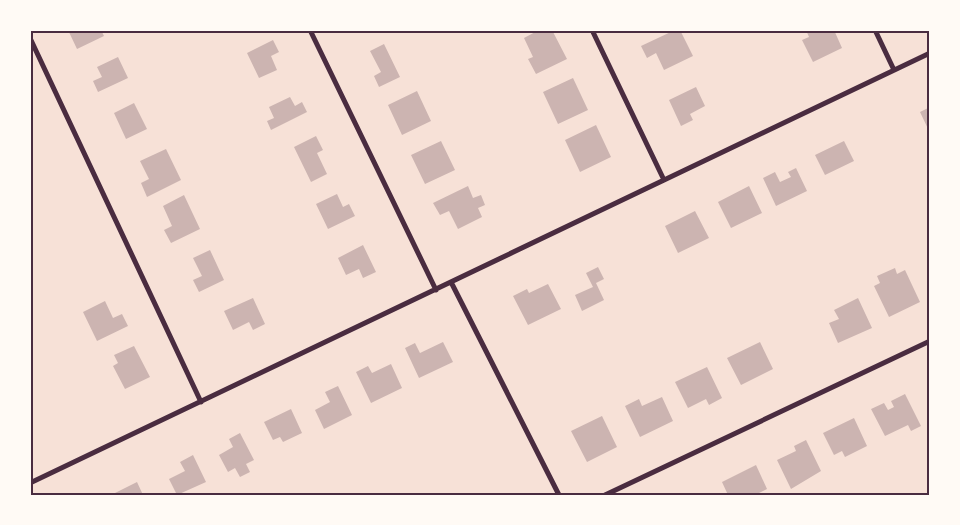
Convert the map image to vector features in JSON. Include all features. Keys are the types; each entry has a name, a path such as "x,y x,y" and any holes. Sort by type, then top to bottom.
{"street":[{"path":"310,30 436,290"},
{"path":"592,30 664,180"},
{"path":"875,30 894,70"},
{"path":"30,38 201,402"},
{"path":"30,483 930,53"},
{"path":"451,282 559,495"},
{"path":"605,495 930,341"}],"building":[{"path":"68,30 101,30 104,36 77,49"},
{"path":"539,30 552,30 567,59 536,74 528,59 533,57 524,38"},
{"path":"675,30 680,30 693,56 664,70 656,53 647,58 641,46"},
{"path":"806,30 834,30 842,48 813,62 802,40 809,37"},
{"path":"273,40 279,52 271,56 277,70 259,78 247,53"},
{"path":"384,44 400,77 379,87 374,76 381,72 370,51"},
{"path":"118,57 128,78 98,92 93,81 102,77 97,67"},
{"path":"573,78 588,110 558,124 543,92"},
{"path":"696,87 705,106 690,114 693,120 681,126 669,100"},
{"path":"417,91 431,121 402,135 388,105"},
{"path":"290,97 295,106 302,102 307,112 271,130 267,121 274,118 269,107"},
{"path":"134,103 147,129 126,139 114,113"},
{"path":"930,107 930,133 920,112"},
{"path":"596,125 611,157 580,172 565,140"},
{"path":"316,136 323,150 317,153 327,174 311,182 294,147"},
{"path":"441,141 455,170 425,184 411,155"},
{"path":"844,141 854,161 825,175 815,155"},
{"path":"166,149 181,180 147,197 141,183 149,179 140,161"},
{"path":"796,168 807,191 776,206 763,178 775,172 780,182 791,177 788,172"},
{"path":"468,186 473,198 481,195 485,205 478,208 482,217 458,229 449,211 440,215 433,203"},
{"path":"749,186 762,213 731,228 718,202"},
{"path":"337,194 343,207 349,204 355,216 328,229 316,204"},
{"path":"184,195 200,229 171,243 164,230 172,226 163,206"},
{"path":"695,211 709,238 678,253 665,226"},
{"path":"363,245 376,272 363,278 359,269 346,275 338,258"},
{"path":"210,250 224,280 199,292 193,280 202,276 193,258"},
{"path":"598,267 604,279 596,283 604,300 582,311 575,295 593,287 586,273"},
{"path":"895,268 897,274 905,270 920,302 889,317 874,286 880,283 877,276"},
{"path":"548,284 561,309 528,325 513,296 527,289 529,293"},
{"path":"253,298 265,324 253,330 249,322 233,330 224,311"},
{"path":"858,298 872,328 838,343 829,323 839,319 834,310"},
{"path":"105,301 113,318 122,314 128,326 97,341 83,312"},
{"path":"443,342 453,362 419,378 405,348 415,343 420,353"},
{"path":"760,342 773,369 741,385 727,358"},
{"path":"134,346 150,377 125,389 113,366 118,363 114,355"},
{"path":"391,364 402,388 371,403 356,372 368,366 372,373"},
{"path":"707,367 722,398 709,405 706,399 688,408 675,382"},
{"path":"338,386 352,415 324,429 315,410 330,402 325,392"},
{"path":"905,394 921,426 911,431 908,425 885,436 871,409 884,403 888,410 894,407 891,401"},
{"path":"662,397 673,421 640,437 625,406 639,399 642,406"},
{"path":"291,409 302,433 283,442 280,437 273,440 264,422"},
{"path":"602,416 617,447 587,462 571,431"},
{"path":"854,418 867,446 845,457 842,451 834,455 823,433"},
{"path":"240,433 254,460 246,464 250,472 240,477 235,468 228,472 219,455 233,447 229,439"},
{"path":"806,440 821,471 791,489 777,460 796,451 794,446"},
{"path":"193,455 206,482 177,495 169,479 185,471 180,462"},
{"path":"756,465 767,489 755,495 728,495 722,482"},
{"path":"137,482 143,495 111,495"}]}
